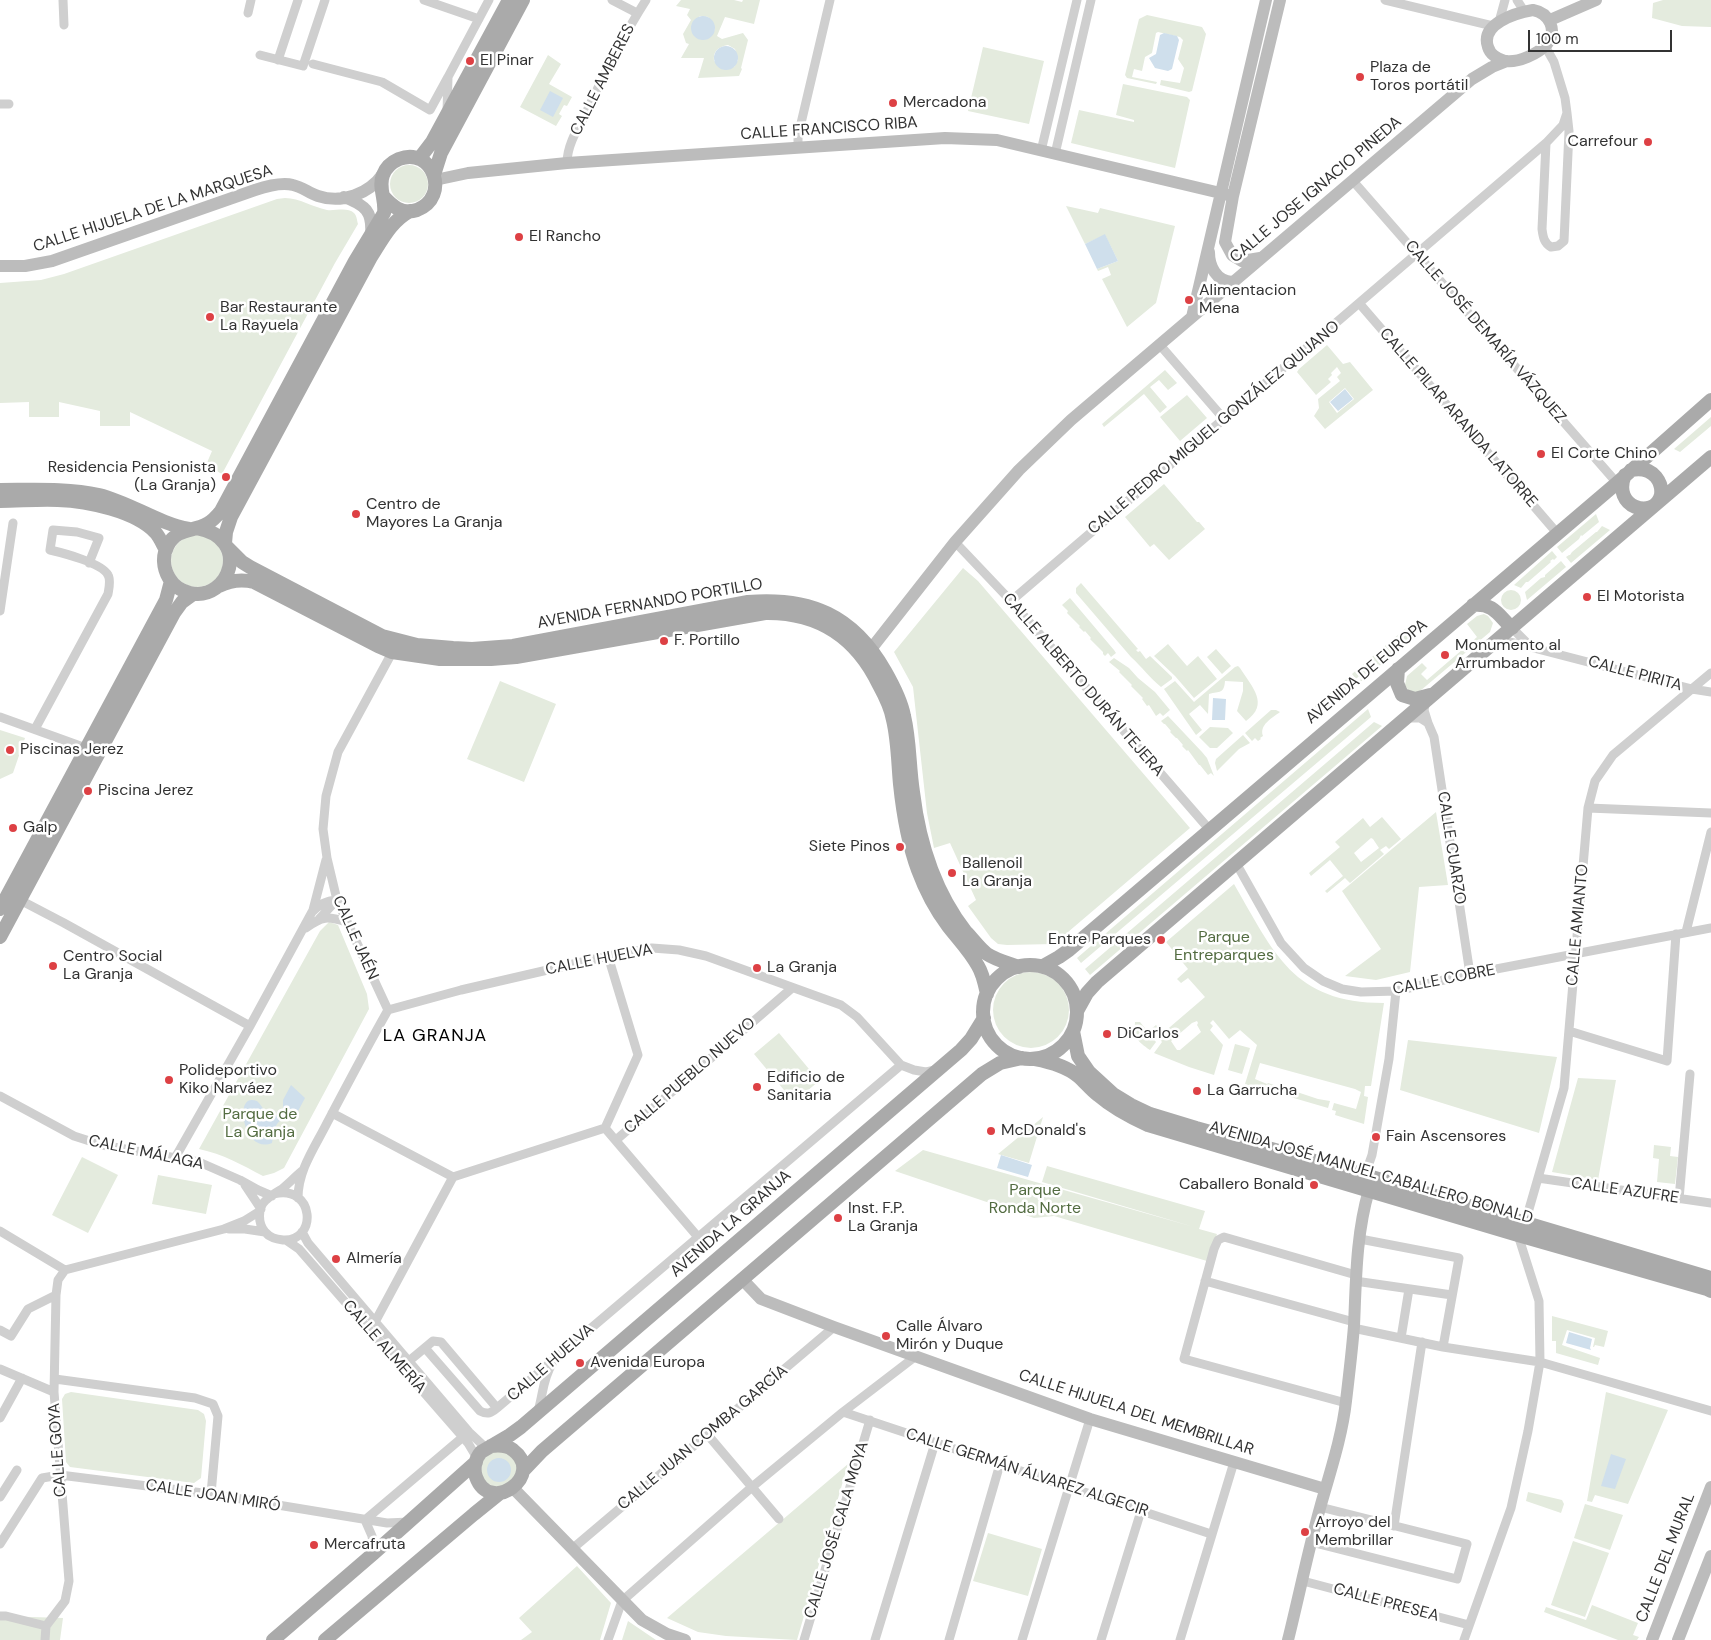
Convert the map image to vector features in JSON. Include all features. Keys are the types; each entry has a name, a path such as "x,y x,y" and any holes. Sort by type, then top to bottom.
{"main road":[{"path":"419,159 432,142 509,0"},
{"path":"383,196 398,209 417,210 426,204 435,191 434,178 441,153 523,0"},
{"path":"410,211 400,216 393,223 371,257 231,518 226,532 226,545 230,556 228,571 219,586 202,593 193,594 178,588 171,581 164,563 169,543 176,535 208,524 221,511 355,261 384,213 385,204 381,181 383,174 395,160 404,157 419,159 427,164 434,178"},
{"name":"AVENIDA DE EUROPA","path":"987,994 999,977 1008,970 1019,967 1043,966 1059,958 1069,950 1557,534 1711,400"},
{"path":"325,1640 466,1520 518,1484 523,1472 542,1451 982,1074 1000,1063 1047,1056 1058,1050 1067,1042 1073,1031 1077,1011 1087,993 1097,982 1406,718 1507,629 1711,457"},
{"path":"1644,469 1651,472 1659,481 1661,494 1655,505 1649,508 1636,508 1626,501 1622,495 1624,476 1644,469"},
{"path":"0,490 75,492 99,495 124,503 173,526 210,530 226,545"},
{"path":"0,501 59,500 88,504 116,511 140,521 156,534 166,550"},
{"name":"AVENIDA FERNANDO PORTILLO","path":"226,545 242,562 396,646 452,648 513,646 748,602 781,601 800,604 831,616 852,629 871,649 888,675 900,701 904,715 919,831 935,880 953,913 977,945 989,955 1019,967"},
{"name":"AVENIDA FERNANDO PORTILLO","path":"219,586 230,581 244,579 254,582 355,636 440,659 491,660 535,654 765,612 791,614 815,621 830,628 855,648 873,673 889,705 896,737 905,818 918,870 930,896 947,925 978,966 987,994"},
{"path":"0,909 166,600 171,581"},
{"path":"0,937 174,613 182,602 193,594"},
{"path":"1472,605 1480,604 1492,607 1507,629"},
{"path":"1398,669 1397,683 1402,695 1415,699 1430,697"},
{"path":"1043,966 1054,971 1068,984 1073,992 1077,1011"},
{"path":"987,994 984,1018 986,1030 992,1040 1011,1055 1029,1059"},
{"name":"AVENIDA LA GRANJA","path":"273,1640 410,1522 483,1453 538,1413 962,1050 984,1018"},
{"name":"AVENIDA JOSÉ MANUEL CABALLERO BONALD","path":"1073,1031 1078,1056 1089,1072 1113,1094 1130,1105 1150,1114 1365,1175 1711,1278"},
{"name":"AVENIDA JOSÉ MANUEL CABALLERO BONALD","path":"1029,1059 1054,1062 1077,1075 1088,1087 1107,1102 1127,1115 1148,1125 1711,1291"},
{"path":"506,1491 487,1490 481,1486 475,1473 483,1453 504,1446 514,1450 521,1458 523,1472"}],"street":[{"path":"63,0 64,25"},
{"path":"248,13 251,0"},
{"path":"278,60 298,0"},
{"path":"260,55 302,66 325,0"},
{"path":"313,64 382,82 430,110 489,0"},
{"path":"612,0 637,13"},
{"name":"CALLE AMBERES","path":"567,163 567,154 571,142 603,77 637,13 646,0"},
{"path":"798,147 798,136 830,0"},
{"path":"1041,151 1077,0"},
{"path":"1055,154 1091,0"},
{"path":"1209,244 1209,259 1213,270 1224,282 1233,281 1238,271 1225,242 1227,195 1266,0"},
{"path":"1192,317 1209,244 1227,195 1280,0"},
{"path":"1384,0 1496,24"},
{"path":"1496,24 1505,0"},
{"path":"1517,0 1524,11"},
{"path":"1550,20 1596,0"},
{"path":"427,1 479,20"},
{"path":"1524,11 1540,11 1550,20 1552,30 1546,46 1523,58 1508,61 1494,56 1489,51 1487,44 1488,32 1496,24 1524,11"},
{"name":"CALLE JOSE IGNACIO PINEDA","path":"1472,79 1484,60 1487,44"},
{"path":"1546,46 1554,62 1565,98 1569,131 1564,242 1551,248 1543,238 1542,229 1546,143"},
{"name":"CALLE JOSE IGNACIO PINEDA","path":"871,649 956,542 1019,470 1070,420 1472,79 1492,67 1508,61"},
{"path":"446,117 448,77"},
{"name":"CALLE PEDRO MIGUEL GONZÁLEZ QUIJANO","path":"1011,600 1546,143 1564,125 1567,113"},
{"name":"CALLE FRANCISCO RIBA","path":"434,178 468,172 567,163 945,138 997,140 1227,195"},
{"name":"CALLE HIJUELA DE LA MARQUESA","path":"344,197 368,190 383,174"},
{"name":"CALLE JOSÉ DEMARÍA VÁZQUEZ","path":"1353,181 1417,254 1624,476"},
{"name":"CALLE HIJUELA DE LA MARQUESA","path":"0,266 25,266 52,261 279,183 294,185 318,196 383,196"},
{"name":"CALLE HIJUELA DE LA MARQUESA","path":"344,197 359,202 368,212 372,222 371,235"},
{"path":"1232,256 1242,261 1260,258"},
{"name":"CALLE PILAR ARANDA LATORRE","path":"1359,303 1557,534"},
{"path":"1159,344 1224,419"},
{"path":"0,611 13,523"},
{"path":"35,729 108,594 110,584 109,575 103,570 74,556 50,550 53,530 77,532 99,538 89,563"},
{"name":"CALLE ALBERTO DURÁN TEJERA","path":"956,542 1011,600 1209,829"},
{"name":"CALLE PIRITA","path":"1507,629 1528,644 1692,689 1711,692"},
{"name":"CALLE PIRITA","path":"1507,629 1528,644"},
{"name":"CALLE JAÉN","path":"388,1010 337,900 327,858 323,829 326,796 338,752 396,646"},
{"name":"CALLE AMIANTO","path":"1525,1223 1564,1088 1588,808 1596,781 1613,755 1711,674"},
{"name":"CALLE CUARZO","path":"1430,697 1424,710 1434,738 1470,974"},
{"path":"0,717 86,748"},
{"path":"1406,718 1420,718 1428,723"},
{"path":"1588,808 1711,813"},
{"path":"1686,932 1711,832"},
{"path":"316,915 327,858"},
{"name":"CALLE COBRE","path":"1236,863 1281,943 1304,968 1323,982 1342,989 1361,992 1396,991 1470,974 1711,928"},
{"path":"20,900 250,1026"},
{"path":"175,1158 304,929 316,915 337,900"},
{"path":"316,915 346,922"},
{"path":"1569,1031 1667,1061 1676,934"},
{"name":"CALLE HUELVA","path":"388,1010 461,990 608,956 652,948 679,950 706,956 841,1005 857,1017 901,1065 555,1359 497,1408 491,1413 485,1414 480,1411 425,1348 434,1341 441,1342 497,1408"},
{"path":"376,1322 452,1177 605,1128 638,1055 608,956"},
{"name":"CALLE PUEBLO NUEVO","path":"698,1237 616,1140 792,988"},
{"path":"1365,1175 1372,1155 1389,1059 1396,991"},
{"path":"298,1198 302,1170 388,1010"},
{"path":"901,1065 926,1072 940,1068"},
{"path":"1678,1199 1690,1074"},
{"name":"CALLE MÁLAGA","path":"0,1096 74,1136 102,1145 199,1162 258,1190 273,1195"},
{"path":"332,1112 452,1177"},
{"path":"605,1128 616,1140"},
{"path":"0,1230 65,1270 224,1230 244,1221 260,1210 266,1200 302,1170"},
{"name":"CALLE AZUFRE","path":"1538,1178 1711,1203"},
{"name":"CALLE MÁLAGA","path":"240,1180 253,1195 260,1210"},
{"path":"1288,1640 1311,1542 1339,1441 1346,1403 1354,1325 1355,1278 1365,1204 1369,1190"},
{"path":"224,1230 246,1229 265,1232 276,1239 286,1240 298,1236 302,1232 308,1216 306,1208 291,1193 282,1192 273,1195"},
{"path":"260,1210 260,1222 265,1232"},
{"name":"CALLE ALMERÍA","path":"302,1232 308,1243 469,1432 483,1453"},
{"path":"1464,1640 1511,1508 1528,1431 1540,1362 1538,1301 1518,1235"},
{"path":"1346,1403 1184,1359 1218,1240 1224,1237 1355,1278 1409,1289 1452,1295"},
{"path":"1360,1239 1459,1258 1444,1347"},
{"name":"CALLE ALMERÍA","path":"286,1240 300,1249 463,1437 483,1453"},
{"name":"CALLE GOYA","path":"46,1626 65,1601 70,1581 54,1392 56,1294 58,1280 65,1270"},
{"name":"CALLE HIJUELA DEL MEMBRILLAR","path":"742,1279 761,1300 834,1327 1090,1419 1325,1489"},
{"path":"1205,1281 1401,1338 1444,1347 1540,1362 1711,1411"},
{"path":"1401,1338 1409,1289"},
{"path":"0,1330 11,1336 28,1309 56,1294"},
{"name":"CALLE JUAN COMBA GARCÍA","path":"572,1549 834,1327"},
{"path":"1394,1526 1422,1342"},
{"path":"409,1361 425,1348"},
{"path":"608,1640 622,1602 752,1487 843,1412 916,1356"},
{"path":"538,1413 544,1382 548,1370 555,1359"},
{"path":"0,1369 54,1392"},
{"path":"0,1418 22,1378"},
{"path":"55,1379 195,1398 213,1404 218,1416 211,1494"},
{"name":"CALLE GERMÁN ÁLVAREZ ALGECIR","path":"843,1412 1211,1534"},
{"path":"1022,1640 1090,1419"},
{"name":"CALLE JOSÉ CALA MOYA","path":"804,1640 870,1420"},
{"path":"707,1434 779,1519"},
{"path":"374,1553 372,1536 365,1520 463,1437"},
{"path":"875,1640 935,1443"},
{"path":"1180,1640 1234,1462"},
{"path":"949,1640 1000,1464"},
{"path":"0,1497 17,1470"},
{"path":"0,1544 42,1478 60,1475"},
{"name":"CALLE JOAN MIRÓ","path":"60,1475 211,1494 387,1523 410,1522"},
{"name":"CALLE DEL MURAL","path":"1652,1640 1711,1487"},
{"path":"506,1491 572,1549 622,1602 642,1620 667,1634 685,1640"},
{"path":"1311,1542 1457,1579 1467,1544 1320,1507"},
{"path":"1101,1640 1141,1511"},
{"path":"1678,1640 1711,1556"},
{"name":"CALLE PRESEA","path":"1303,1581 1469,1624"},
{"path":"0,1616 46,1626 45,1640"}],"green space":[{"path":"681,0 734,0 742,2 743,0 760,0 754,24 725,17 717,36 722,39 743,33 748,40 739,76 698,78 704,58 681,58 689,44 686,43 683,34 691,20 687,15 690,9 676,6","holes":["700,16 708,17 715,29 711,36 704,39 696,36 692,30 692,24","728,45 735,49 738,60 734,67 714,61 714,55 717,50"]},
{"path":"1663,0 1711,0 1711,27 1682,26 1652,18 1653,3"},
{"path":"1147,15 1202,27 1206,34 1192,91 1189,92 1160,85 1161,80 1180,83 1184,68 1178,59 1183,40 1180,37 1156,33 1152,53 1145,57 1142,71 1134,69 1132,77 1157,82 1156,84 1127,78 1125,75 1139,19"},
{"path":"983,47 1044,61 1029,124 968,111"},
{"path":"548,55 561,64 549,84 572,97 559,114 562,116 556,126 520,107"},
{"path":"1123,84 1187,97 1190,100 1175,168 1071,143 1079,110 1134,122 1134,120 1116,115"},
{"path":"409,165 422,171 428,184 422,197 409,203 396,197 390,184 396,171"},
{"path":"277,199 296,199 327,210 351,211 356,216 358,224 335,263 222,474 206,465 212,451 130,412 130,426 100,426 100,411 59,402 59,417 29,417 29,402 0,403 0,283 41,280 64,274"},
{"path":"1066,206 1098,213 1100,208 1175,226 1156,303 1127,327 1102,279 1111,275 1108,267 1098,271 1097,269 1118,261 1105,235 1085,244"},
{"path":"1327,345 1343,364 1350,362 1373,390 1325,429 1314,416 1319,408 1318,399 1340,381 1337,377 1341,373 1337,367 1328,379 1331,382 1316,395 1297,372","holes":["1345,388 1354,399 1337,413 1329,402"]},
{"path":"1165,370 1177,383 1168,390 1159,380 1150,387 1167,407 1160,413 1144,394 1104,427 1102,424"},
{"path":"1187,395 1207,418 1180,441 1160,417"},
{"path":"1711,417 1711,426 1680,452 1674,449"},
{"path":"1164,484 1205,529 1169,560 1154,544 1150,547 1125,517"},
{"path":"1596,514 1599,522 1581,535 1579,539 1562,553 1557,547"},
{"path":"1602,526 1610,530 1571,563 1566,557"},
{"path":"192,535 202,535 211,539 219,547 223,561 219,575 211,583 202,587 192,587 183,583 175,575 171,566 171,556 175,547 183,539"},
{"path":"1552,551 1557,557 1554,560 1550,561 1521,588 1514,585"},
{"path":"1561,561 1566,567 1527,600 1525,592 1541,578 1545,577"},
{"path":"963,568 978,581 1190,828 1054,944 998,944 991,938 968,906 976,900 950,843 934,848 927,813 913,687 894,652"},
{"path":"1081,583 1138,649 1136,650 1140,651 1146,659 1150,656 1172,679 1161,687 1131,657 1076,593 1076,588"},
{"path":"1511,590 1518,593 1521,600 1518,607 1511,610 1504,607 1501,600 1504,593"},
{"path":"1070,598 1114,650 1116,653 1111,657 1108,653 1105,656 1103,654 1085,631 1067,613 1068,611 1062,605"},
{"path":"1484,614 1493,623 1490,632 1420,691 1416,693 1408,690 1405,685 1407,676 1422,663 1427,668 1421,674 1427,680 1477,637 1467,624 1477,616"},
{"path":"1406,628 1414,637 1321,715 1315,706 1351,675 1356,684 1361,679 1359,676 1356,679 1352,674"},
{"path":"1168,644 1187,666 1198,656 1217,679 1194,698 1154,656"},
{"path":"1216,649 1231,666 1222,674 1207,657"},
{"path":"1114,658 1129,668 1155,692 1170,710 1163,716 1160,713 1156,716 1120,671 1109,662"},
{"path":"1238,666 1256,695 1258,702 1253,715 1246,721 1237,711 1243,691 1243,682 1225,681 1222,690 1209,694 1208,714 1200,705 1189,714 1202,730 1196,735 1164,689 1175,681 1194,702"},
{"path":"500,681 556,704 524,782 467,759"},
{"path":"1368,709 1371,717 1081,963 1077,958"},
{"path":"1271,710 1280,712 1265,725 1261,739 1258,741 1255,738 1252,741 1245,733"},
{"path":"1168,716 1207,758 1214,776 1211,773 1208,775 1161,721"},
{"path":"1374,722 1382,726 1090,975 1085,969"},
{"path":"1210,727 1228,728 1233,733 1217,748 1210,748 1199,737"},
{"name":"Piscinas Jerez","path":"0,730 25,738 13,773 0,779"},
{"path":"1243,735 1250,743 1239,749 1217,771 1216,759"},
{"path":"1436,812 1448,885 1419,887 1410,972 1376,980 1345,976 1381,949 1342,891"},
{"path":"1382,817 1401,839 1389,849 1386,846 1380,850 1384,854 1350,883 1345,878 1327,893 1325,891 1343,876 1330,860 1311,876 1309,873 1340,847 1335,842 1363,818 1370,827","holes":["1371,838 1379,848 1361,862 1354,853"]},
{"name":"Parque Entreparques","path":"1234,884 1275,952 1307,984 1328,994 1353,1001 1384,1003 1371,1086 1365,1086 1364,1096 1368,1097 1364,1124 1335,1115 1336,1111 1332,1110 1334,1103 1356,1109 1361,1092 1355,1089 1260,1063 1255,1079 1277,1086 1275,1093 1245,1084 1257,1045 1240,1030 1229,1039 1213,1020 1210,1023 1213,1026 1210,1030 1223,1045 1214,1075 1154,1053 1162,1042 1151,1029 1156,1025 1163,1033 1205,997 1188,978 1181,983 1177,979 1188,969 1166,942","holes":["1197,1021 1197,1025 1201,1032 1180,1050 1177,1050 1171,1041 1192,1023"]},
{"name":"Parque de La Granja","path":"329,922 338,925 367,994 369,1009 284,1168 263,1176 224,1157 199,1149 320,931"},
{"path":"1031,972 1046,975 1058,983 1066,995 1069,1010 1066,1025 1058,1037 1046,1045 1031,1048 1016,1045 1004,1037 996,1025 993,1010 996,995 1004,983 1016,975"},
{"path":"1135,1022 1140,1022 1156,1042 1150,1050 1137,1039"},
{"path":"779,1033 819,1081 794,1102 754,1054"},
{"path":"1408,1040 1557,1057 1539,1133 1400,1090"},
{"path":"1235,1044 1250,1048 1242,1074 1228,1070"},
{"path":"1578,1078 1616,1080 1598,1180 1552,1172"},
{"path":"1282,1087 1330,1101 1328,1108 1280,1094"},
{"path":"1043,1117 1029,1163 998,1154"},
{"path":"1654,1145 1671,1147 1670,1156 1678,1157 1675,1184 1657,1182 1659,1159 1653,1158"},
{"name":"Parque Ronda Norte","path":"923,1150 1194,1227 1042,1182 1047,1166 1205,1211 1199,1229 1217,1234 1207,1261 1054,1216 1034,1218 895,1171"},
{"path":"82,1157 118,1175 88,1233 52,1215"},
{"path":"158,1175 212,1185 206,1214 152,1204"},
{"path":"1552,1316 1608,1331 1604,1347 1595,1345 1593,1347 1595,1338 1567,1330 1562,1345 1600,1358 1598,1365 1556,1353 1556,1341 1552,1341"},
{"path":"71,1392 198,1410 204,1414 206,1421 201,1478 194,1483 70,1467 66,1462 62,1399 65,1394"},
{"path":"1606,1392 1668,1410 1628,1504 1595,1495 1592,1502 1587,1501"},
{"path":"499,1451 511,1457 517,1469 511,1481 499,1487 487,1481 481,1469 487,1457"},
{"path":"848,1464 797,1640 726,1636 698,1632 667,1618"},
{"path":"1528,1492 1562,1500 1564,1504 1561,1513 1526,1501"},
{"path":"1585,1504 1623,1515 1610,1550 1574,1538"},
{"path":"988,1533 1042,1549 1028,1596 973,1581"},
{"path":"1573,1541 1609,1553 1585,1617 1551,1605"},
{"path":"577,1566 611,1603 600,1640 521,1640 532,1632 519,1618"},
{"path":"1592,1605 1638,1623 1633,1635 1639,1637 1637,1640 1618,1640 1544,1612 1546,1607 1586,1620"},
{"path":"0,1616 63,1618 60,1640 0,1640"},
{"path":"628,1621 656,1640 622,1640"}],"water":[{"path":"703,16 711,20 715,28 711,36 703,40 695,36 691,28 695,20"},
{"path":"1164,33 1177,36 1179,40 1172,69 1168,71 1155,68 1149,58 1156,54 1160,35"},
{"path":"726,46 735,49 738,58 735,67 726,70 717,67 714,58 717,49"},
{"path":"550,91 563,98 553,117 540,110"},
{"path":"1105,234 1118,261 1097,269 1085,244"},
{"path":"1345,389 1353,399 1338,411 1330,402"},
{"path":"1213,698 1226,699 1225,720 1212,720"},
{"path":"291,1085 305,1098 296,1115 285,1118 278,1123 272,1143 264,1145 257,1142 251,1137 244,1122 243,1114 246,1103 250,1100 257,1101 271,1116 278,1115 283,1110 283,1100"},
{"path":"1001,1155 1032,1165 1028,1177 997,1168"},
{"path":"1569,1332 1592,1339 1591,1350 1566,1343"},
{"path":"1611,1454 1626,1459 1615,1489 1601,1486"},
{"path":"499,1458 508,1461 511,1470 508,1479 499,1482 490,1479 487,1470 490,1461"}],"place":[{"name":"El Pinar","path":"470,61"},
{"name":"Plaza de Toros portátil","path":"1360,77"},
{"name":"Mercadona","path":"893,103"},
{"name":"Carrefour","path":"1648,142"},
{"name":"El Rancho","path":"519,237"},
{"name":"Alimentacion Mena","path":"1189,300"},
{"name":"Bar Restaurante La Rayuela","path":"210,317"},
{"name":"El Corte Chino","path":"1541,454"},
{"name":"Residencia Pensionista (La Granja)","path":"226,477"},
{"name":"Centro de Mayores La Granja","path":"356,514"},
{"name":"El Motorista","path":"1587,597"},
{"name":"F. Portillo","path":"664,641"},
{"name":"Monumento al Arrumbador","path":"1445,655"},
{"name":"Piscinas Jerez","path":"10,750"},
{"name":"Piscina Jerez","path":"88,791"},
{"name":"Galp","path":"13,828"},
{"name":"Siete Pinos","path":"900,847"},
{"name":"Ballenoil La Granja","path":"952,873"},
{"name":"Entre Parques","path":"1161,940"},
{"name":"Centro Social La Granja","path":"53,966"},
{"name":"La Granja","path":"757,968"},
{"name":"DiCarlos","path":"1107,1034"},
{"name":"Polideportivo Kiko Narváez","path":"169,1080"},
{"name":"Edificio de Sanitaria","path":"757,1087"},
{"name":"La Garrucha","path":"1197,1091"},
{"name":"McDonald's","path":"991,1131"},
{"name":"Fain Ascensores","path":"1376,1137"},
{"name":"Caballero Bonald","path":"1314,1185"},
{"name":"Inst. F.P. La Granja","path":"838,1218"},
{"name":"Almería","path":"336,1259"},
{"name":"Calle Álvaro Mirón y Duque","path":"886,1336"},
{"name":"Avenida Europa","path":"580,1363"},
{"name":"Arroyo del Membrillar","path":"1305,1532"},
{"name":"Mercafruta","path":"314,1545"}],"district":[{"name":"LA GRANJA","path":"435,1036"}]}
